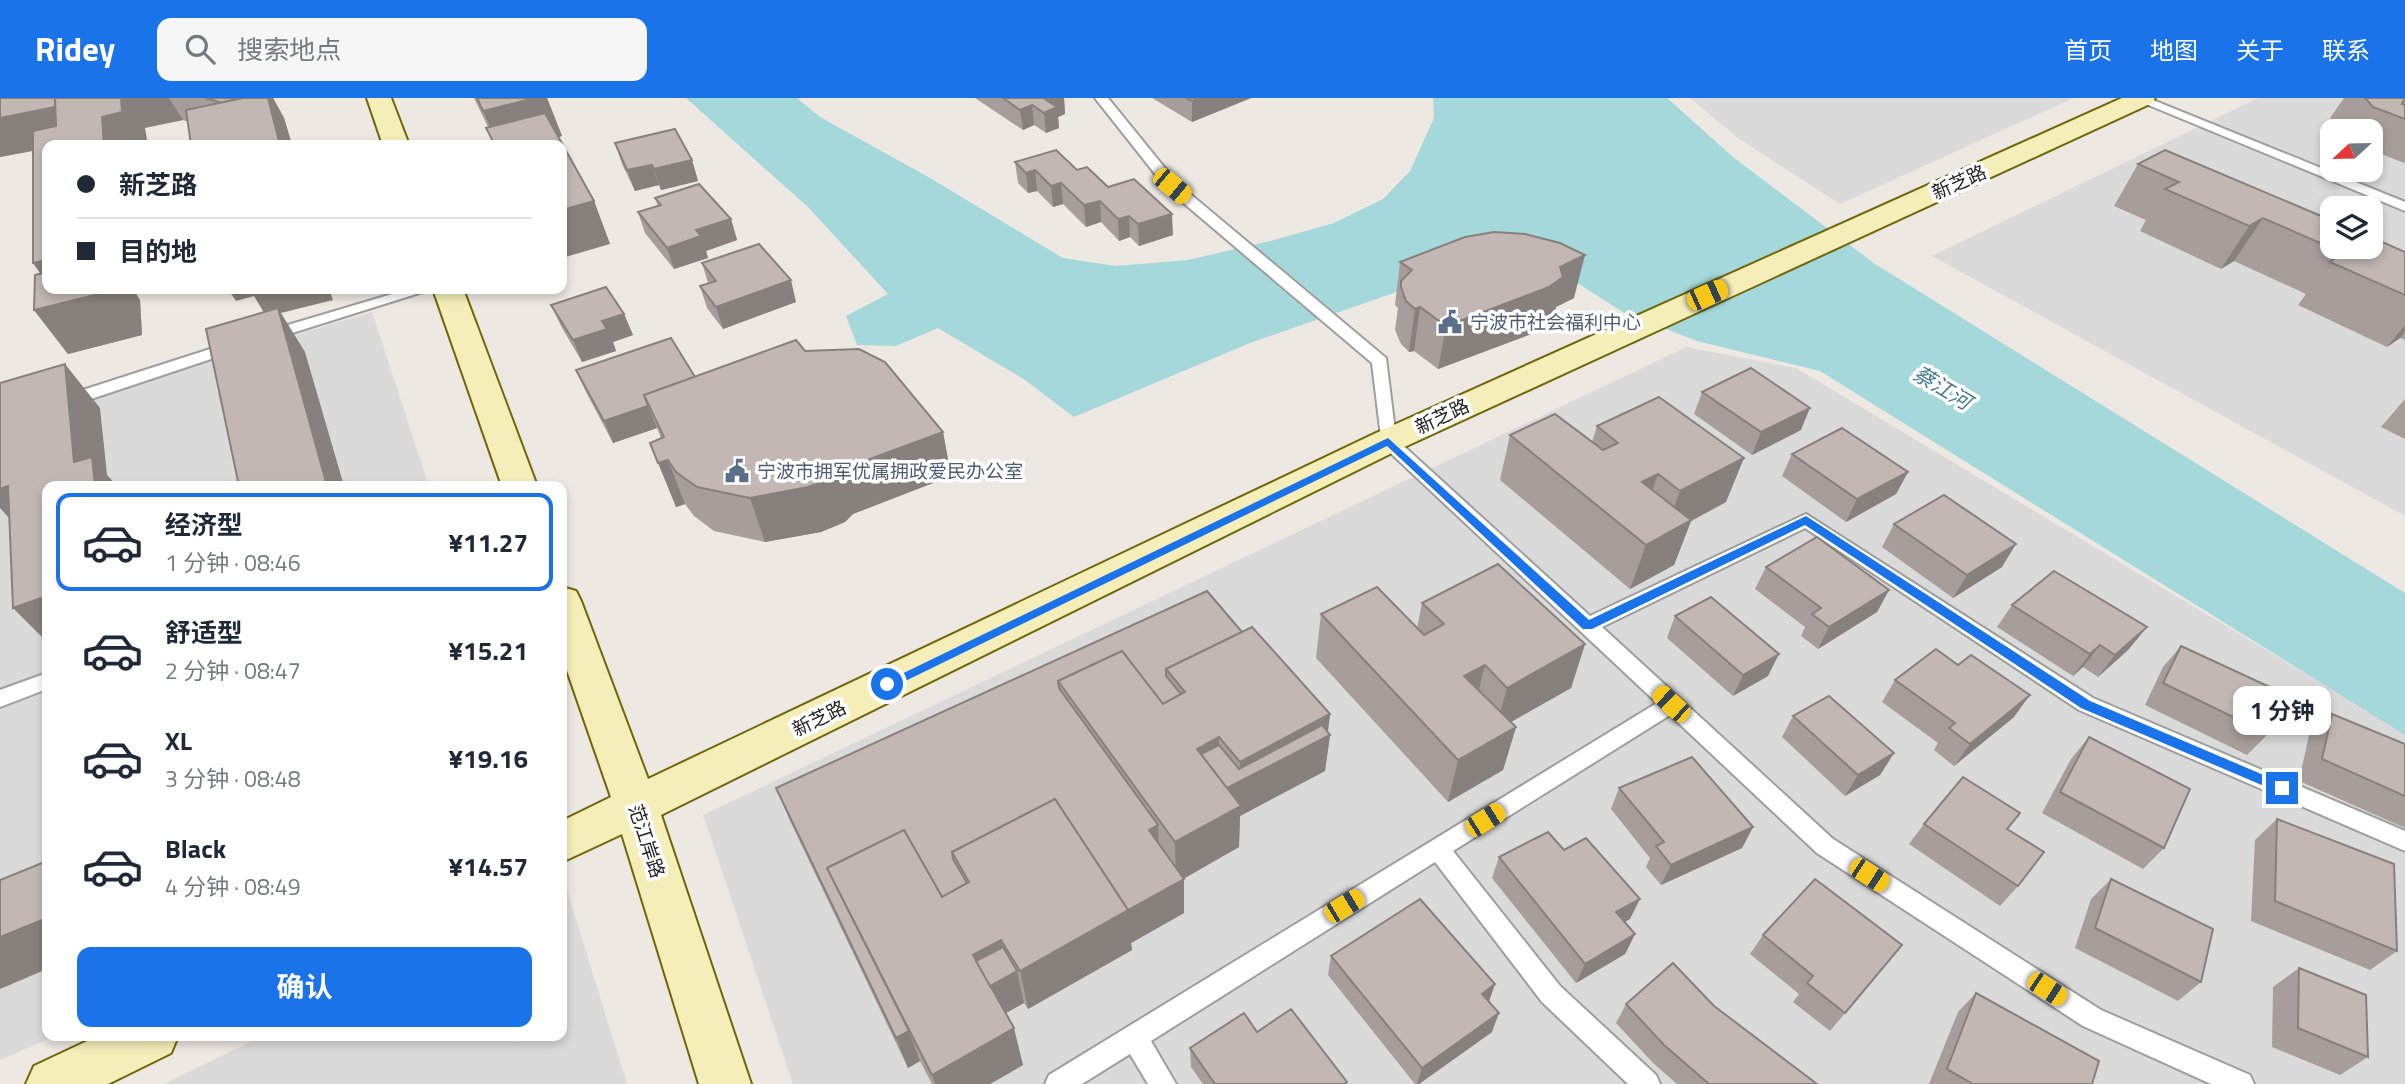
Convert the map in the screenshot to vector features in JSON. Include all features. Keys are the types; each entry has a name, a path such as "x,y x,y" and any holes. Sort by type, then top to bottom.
{"main road":[{"path":"379,98 394,140"},
{"name":"新芝路","path":"567,840 1562,359 2142,99"},
{"path":"450,294 518,481"},
{"name":"范江岸路","path":"567,615 636,806 725,1084"},
{"path":"52,1084 142,1041"}],"lane":[{"path":"1101,98 1172,186 1380,361 1388,441 1825,846 2092,1018 2241,1084"},
{"path":"2142,99 2405,207"},
{"path":"50,407 136,376 407,294"},
{"path":"1587,626 1806,520 2086,704 2405,841"},
{"path":"0,699 42,683"},
{"path":"1058,1084 1671,704"},
{"path":"1438,849 1551,994 1647,1084"},
{"path":"1134,1037 1163,1084"}],"shaded area":[{"path":"1690,98 2074,98 1840,204 1738,138"},
{"path":"2258,98 2405,98 2405,516 1932,256"},
{"path":"372,312 427,481 42,481 44,1041 0,1060 0,422"},
{"path":"1686,347 1796,368 2405,733 2405,1084 793,1084 703,815"},
{"path":"567,890 627,1084 164,1084 252,1041 567,1041"}],"water":[{"name":"蔡江河","path":"686,98 797,98 820,117 930,178 1063,258 1116,266 1188,260 1274,240 1334,223 1383,199 1410,171 1434,118 1433,98 1667,98 1733,157 1875,264 2405,593 2405,735 1820,371 1697,341 1623,312 1574,281 1477,264 1250,343 1074,417 1025,380 938,328 896,346 857,345 846,316 888,294 808,207"}],"building":[{"path":"0,98 55,98 55,107 0,118"},
{"path":"55,98 121,98 122,112 102,117 104,140 42,140 42,261 33,263 33,131 56,126"},
{"path":"205,98 243,98 219,103"},
{"path":"243,98 268,98 279,140 190,140 186,110"},
{"path":"477,98 535,98 483,111"},
{"path":"1003,98 1053,98 1046,100 1057,107 1044,113 1032,105 1020,110"},
{"path":"2365,98 2405,98 2402,104 2405,105 2405,119 2373,107"},
{"path":"545,113 560,140 492,140 486,128"},
{"path":"675,129 692,160 654,169 652,165 627,170 615,143"},
{"path":"1056,150 1077,170 1087,167 1108,187 1134,179 1172,214 1138,224 1129,216 1118,219 1100,201 1084,205 1061,183 1051,186 1035,170 1026,173 1015,162"},
{"path":"2165,150 2320,216 2320,243 2263,218 2249,226 2165,189 2179,182 2138,164"},
{"path":"567,153 594,201 567,209"},
{"path":"699,184 731,219 696,230 701,236 667,248 638,212 661,205 655,198"},
{"path":"1494,232 1525,234 1560,243 1585,255 1560,267 1563,277 1549,287 1446,326 1420,307 1415,309 1406,301 1401,281 1412,270 1400,262 1465,237"},
{"path":"2383,242 2405,252 2405,295 2330,262 2334,259 2383,259"},
{"path":"759,244 791,280 716,307 700,286 716,281 702,263"},
{"path":"42,273 42,294 99,294 34,310 35,275"},
{"path":"606,287 624,314 602,321 607,329 573,340 551,305"},
{"path":"278,308 326,481 238,481 206,329"},
{"path":"671,338 695,377 644,395 648,406 604,421 576,370"},
{"path":"796,340 805,351 859,349 885,362 943,432 840,470 833,478 808,487 750,498 697,487 676,472 668,460 658,463 650,443 664,437 644,395"},
{"path":"65,364 74,462 92,457 94,481 42,481 42,598 13,608 8,486 0,489 0,383"},
{"path":"1751,368 1810,408 1761,432 1702,392"},
{"path":"1659,397 1744,458 1680,491 1658,474 1642,482 1691,520 1646,545 1510,435 1555,414 1603,450 1618,443 1597,426"},
{"path":"1842,428 1908,472 1857,499 1792,454"},
{"path":"1944,495 2016,544 1967,575 1894,524"},
{"path":"1817,537 1889,590 1829,627 1812,614 1821,608 1766,567"},
{"path":"1498,564 1585,644 1507,688 1485,665 1464,676 1516,727 1458,760 1321,614 1377,587 1424,635 1444,624 1422,603"},
{"path":"2054,571 2147,627 2115,655 2100,645 2090,654 2012,605"},
{"path":"1207,591 1242,632 1166,669 1166,676 1181,694 1163,704 1122,651 1058,681 1059,688 1158,825 1149,830 1184,879 1128,910 1055,799 952,852 953,859 967,883 942,897 904,830 827,868 909,1031 896,1038 776,788"},
{"path":"1711,597 1779,654 1743,675 1675,616"},
{"path":"1252,627 1330,714 1240,762 1219,737 1197,749 1241,806 1175,842 1058,681 1122,651 1163,704 1185,692 1166,669"},
{"path":"2181,646 2285,694 2268,734 2163,683"},
{"path":"1936,649 1958,665 1971,655 2030,695 1970,744 1949,728 1955,723 1895,680"},
{"path":"1829,696 1894,753 1858,775 1793,716"},
{"path":"2332,714 2405,744 2405,796 2322,759"},
{"path":"1322,725 1330,735 1227,788 1201,754 1219,745 1239,769"},
{"path":"2089,737 2190,789 2164,848 2060,792"},
{"path":"1692,757 1753,827 1671,865 1656,846 1664,842 1619,788"},
{"path":"1963,777 2020,813 2007,829 2044,852 2018,886 1924,824"},
{"path":"1055,799 1128,910 1020,971 1001,940 973,955 1014,1028 932,1075 827,868 904,830 942,897 969,882 952,852"},
{"path":"2277,819 2394,864 2397,951 2275,901"},
{"path":"1548,832 1564,850 1586,838 1640,899 1616,912 1635,934 1585,964 1499,857"},
{"path":"42,863 42,920 0,937 0,880"},
{"path":"1815,879 1902,945 1845,1013 1807,983 1813,976 1763,935"},
{"path":"2111,879 2213,929 2201,982 2095,928"},
{"path":"1420,899 1495,984 1482,994 1499,1013 1422,1068 1331,956"},
{"path":"1003,947 1017,971 990,986 976,961"},
{"path":"1673,963 1714,1006 1817,1084 1709,1084 1664,1045 1626,1004"},
{"path":"2299,968 2366,995 2368,1057 2298,1028"},
{"path":"1976,993 2099,1061 2092,1084 1973,1084 1947,1069"},
{"path":"1291,1009 1347,1082 1215,1084 1190,1048 1244,1013 1257,1032"}],"place":[{"name":"宁波市社会福利中心","path":"1450,322"},
{"name":"宁波市拥军优属拥政爱民办公室","path":"737,471"}],"route":[{"path":"887,684 1388,441 1587,626 1806,520 2086,704 2282,788"}]}
